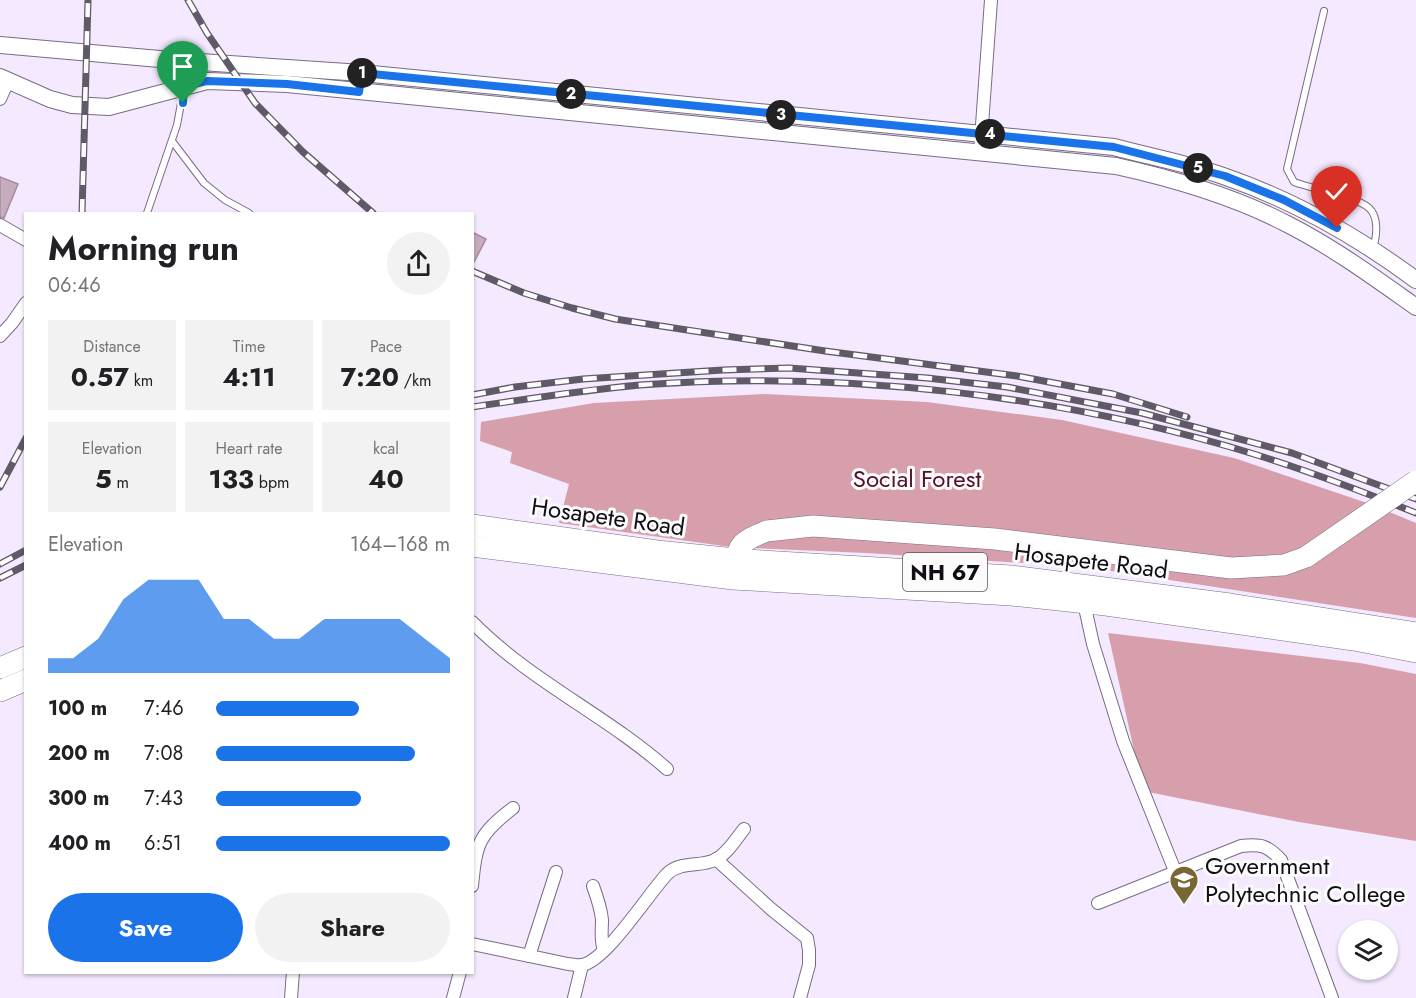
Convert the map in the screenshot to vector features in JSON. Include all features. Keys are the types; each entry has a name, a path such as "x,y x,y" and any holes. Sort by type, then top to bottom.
{"highway":[{"path":"734,569 737,550 754,536 767,531 813,526 984,538 1231,568 1284,565 1306,557 1416,481"},
{"name":"Hosapete Road","path":"474,525 657,550 734,569 1011,576 1230,604 1416,633"},
{"name":"Hosapete Road","path":"474,546 1084,603 1354,640 1416,652"},
{"path":"0,668 24,658"}],"street":[{"path":"980,153 991,0"},
{"path":"0,45 362,73 1114,147 1225,176 1306,210 1412,277 1395,292"},
{"path":"359,92 362,73"},
{"path":"0,99 4,79 50,99 72,105 109,107 207,81 287,84 1116,166 1224,197 1289,224 1416,307"},
{"path":"0,225 24,239"},
{"path":"0,336 24,306"},
{"path":"1084,603 1093,644 1123,741 1176,871"},
{"path":"474,624 495,645 520,664 616,729 667,769"},
{"path":"474,873 478,847 484,833 513,808"},
{"path":"474,944 568,964 582,965 590,962 604,950 670,871 683,865 716,860 744,829"},
{"path":"1098,903 1241,846 1260,844 1272,850 1281,860 1332,998"},
{"path":"716,860 807,938 809,965 800,998"},
{"path":"529,956 556,872"},
{"path":"593,886 602,919 601,940 604,950"},
{"path":"574,998 582,965"},
{"path":"291,998 293,974"},
{"path":"453,998 459,974"}],"lane":[{"path":"1324,11 1287,170 1294,182 1355,201 1369,208 1374,214 1376,226 1376,239 1372,250"},
{"path":"147,212 172,141 183,103 184,87"},
{"path":"172,141 204,183 225,200 247,212"}],"green space":[{"name":"Social Forest","path":"765,394 927,402 1062,420 1234,458 1370,504 1416,523 1416,618 1085,567 731,547 559,523 569,484 510,463 512,452 480,441 481,422 594,403"},
{"path":"1108,633 1360,663 1416,674 1416,841 1299,822 1143,791"}],"building":[{"path":"0,177 18,184 4,218 0,217"},
{"path":"474,233 486,239 474,262"}],"railway":[{"path":"82,212 88,0"},
{"path":"188,0 207,33 255,103 303,152 372,212"},
{"path":"474,272 524,293 615,319 825,351 1017,376 1113,394 1187,417"},
{"path":"474,395 583,379 723,370 789,368 927,378 1007,387 1142,413 1292,453 1416,499"},
{"path":"474,407 619,387 717,381 794,381 952,392 1108,417 1183,434 1297,468 1416,513"},
{"path":"0,487 24,442"},
{"path":"0,564 24,551"},
{"path":"0,578 24,566"}],"place":[{"name":"Government Polytechnic College","path":"1184,906"}],"route":[{"path":"183,103 184,87 207,81 287,84 359,92 362,73 1043,139 1114,147 1225,176 1306,210 1337,228"}]}
